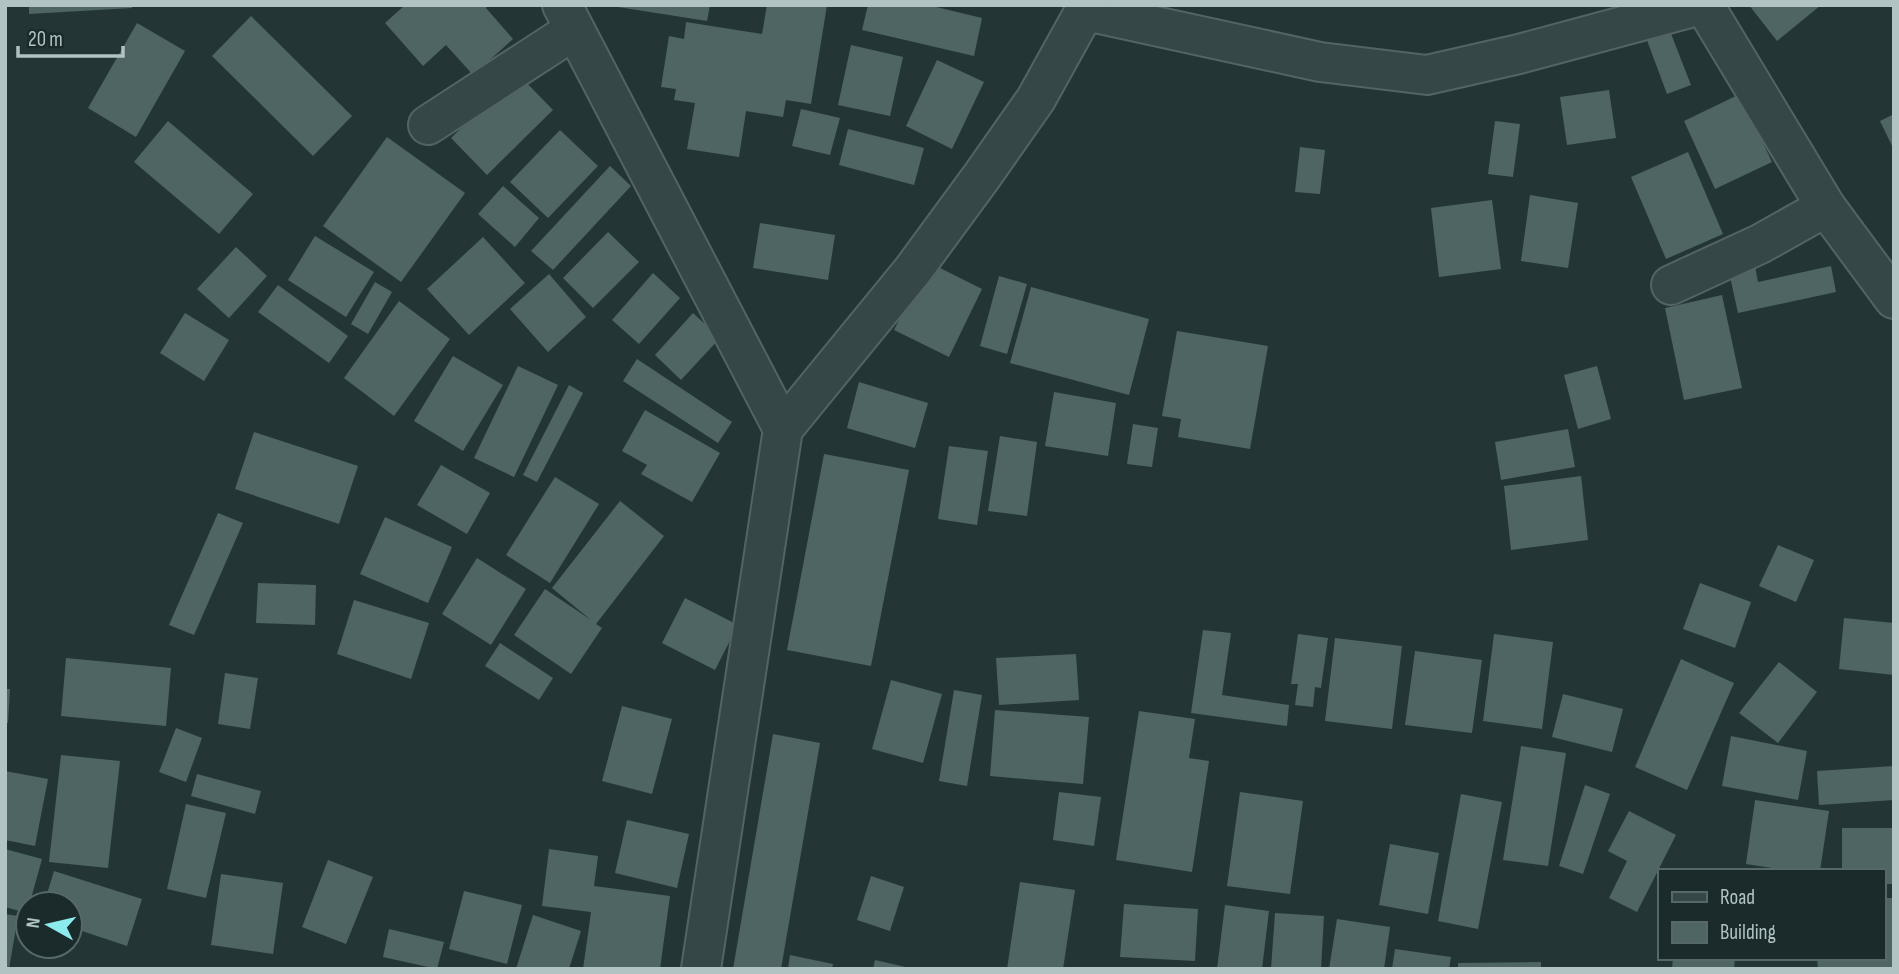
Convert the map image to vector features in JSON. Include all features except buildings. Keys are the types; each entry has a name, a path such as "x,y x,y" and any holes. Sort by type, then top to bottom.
{"street":[{"path":"701,969 783,429 913,270 982,176 1037,99 1087,8 1320,62 1427,75 1519,54 1703,5 1826,207 1894,299"},
{"path":"428,125 568,18 783,429"},
{"path":"1671,285 1760,244 1826,207"}]}
